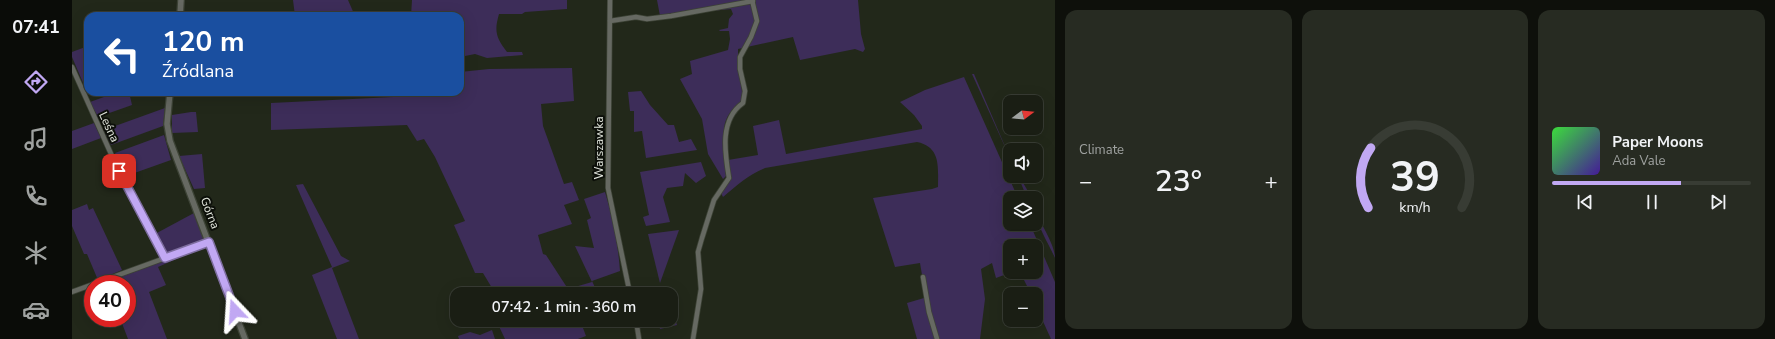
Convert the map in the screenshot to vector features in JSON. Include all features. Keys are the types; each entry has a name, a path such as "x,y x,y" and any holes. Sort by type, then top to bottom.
{"street":[{"path":"180,12 181,0"},
{"name":"Warszawka","path":"610,0 608,188 629,287"},
{"path":"610,21 636,17 643,19 659,17 752,0 756,21 751,37 740,57 740,69 745,91 743,103 734,109 726,132 725,151 729,178 714,200 698,252 701,288 693,339"},
{"name":"Leśna","path":"72,67 84,94"},
{"name":"Leśna","path":"85,96 125,185 165,258"},
{"name":"Górna","path":"170,96 167,124 170,141 245,339"},
{"path":"72,292 209,242"},
{"path":"923,276 929,312 937,339"},
{"path":"637,327 640,339"}],"shaded area":[{"path":"293,0 348,0 353,12 294,12"},
{"path":"412,0 567,0 567,9 525,12 522,14 499,14 496,30 500,43 507,52 522,52 523,55 487,58 475,54 465,56 464,12 411,12"},
{"path":"657,0 858,0 861,34 865,49 863,52 855,49 800,60 793,37 738,49 743,101 732,110 725,123 724,142 726,176 723,179 708,154 702,119 680,79 692,74 690,61 728,50 730,39 729,31 719,30 728,28 729,19 733,14 731,9 660,16"},
{"path":"84,48 84,85 72,57 72,52"},
{"path":"572,68 574,101 541,104 543,126 564,184 572,182 579,200 564,205 572,224 538,235 543,254 546,255 567,287 491,287 483,273 475,273 454,225 465,221 435,157 424,139 417,141 407,125 271,130 271,103 393,96 464,96 464,72 489,69"},
{"path":"972,74 974,74 1003,143"},
{"path":"964,77 1003,164 1003,183 1011,183 1015,191 1003,191 1003,231 1033,231 1036,239 1003,239 1003,275 996,278 992,263 981,269 985,299 980,339 939,339 931,312 925,275 922,275 920,263 895,267 873,198 938,187 938,165 934,153 925,145 917,142 765,168 748,177 723,197 721,193 728,182 728,160 758,155 753,126 779,120 786,154 922,129 922,126 914,115 900,102 925,90"},
{"path":"641,91 650,105 668,125 674,125 679,142 691,139 697,150 646,158 642,131 634,132 634,111 630,111 628,92"},
{"path":"107,96 130,96 132,105 98,117 90,102"},
{"path":"165,108 163,126 111,145 104,130"},
{"path":"196,112 198,132 172,133 172,115"},
{"path":"94,123 101,138 72,149 72,131"},
{"path":"164,135 171,160 126,176 115,153"},
{"path":"202,154 205,188 194,189 179,156"},
{"path":"701,162 706,176 696,183 685,173 683,186 667,188 663,197 670,222 646,226 643,217 649,215 640,172"},
{"path":"1021,183 1023,183 1028,191 1024,191"},
{"path":"303,184 341,256 350,261 332,268 359,339 337,339 312,275 332,267 296,185"},
{"path":"605,192 615,231 620,271 592,281 595,287 575,287 592,282 575,246 594,248 587,220 591,218 584,199"},
{"path":"87,204 89,210 93,208 122,270 110,275 96,275 87,254 84,254 72,226 72,210"},
{"path":"194,213 205,242 167,255 155,234"},
{"path":"1043,226 1053,247 1055,258 1042,231 1043,231"},
{"path":"679,230 660,283 648,234"},
{"path":"205,245 206,246 158,267 166,285 149,292 167,339 128,339 123,327 136,327 136,275 122,275"},
{"path":"1043,254 1055,282 1055,339 1051,339 1043,321 1043,287 1028,287 1024,279 1043,279"},
{"path":"924,298 936,339 917,339 907,303"},
{"path":"499,327 583,327 586,336 578,339 505,339"},
{"path":"492,330 495,339 459,339 458,336 470,332 480,335"}],"route":[{"path":"119,171 125,185 165,258 209,242 235,311"}]}
